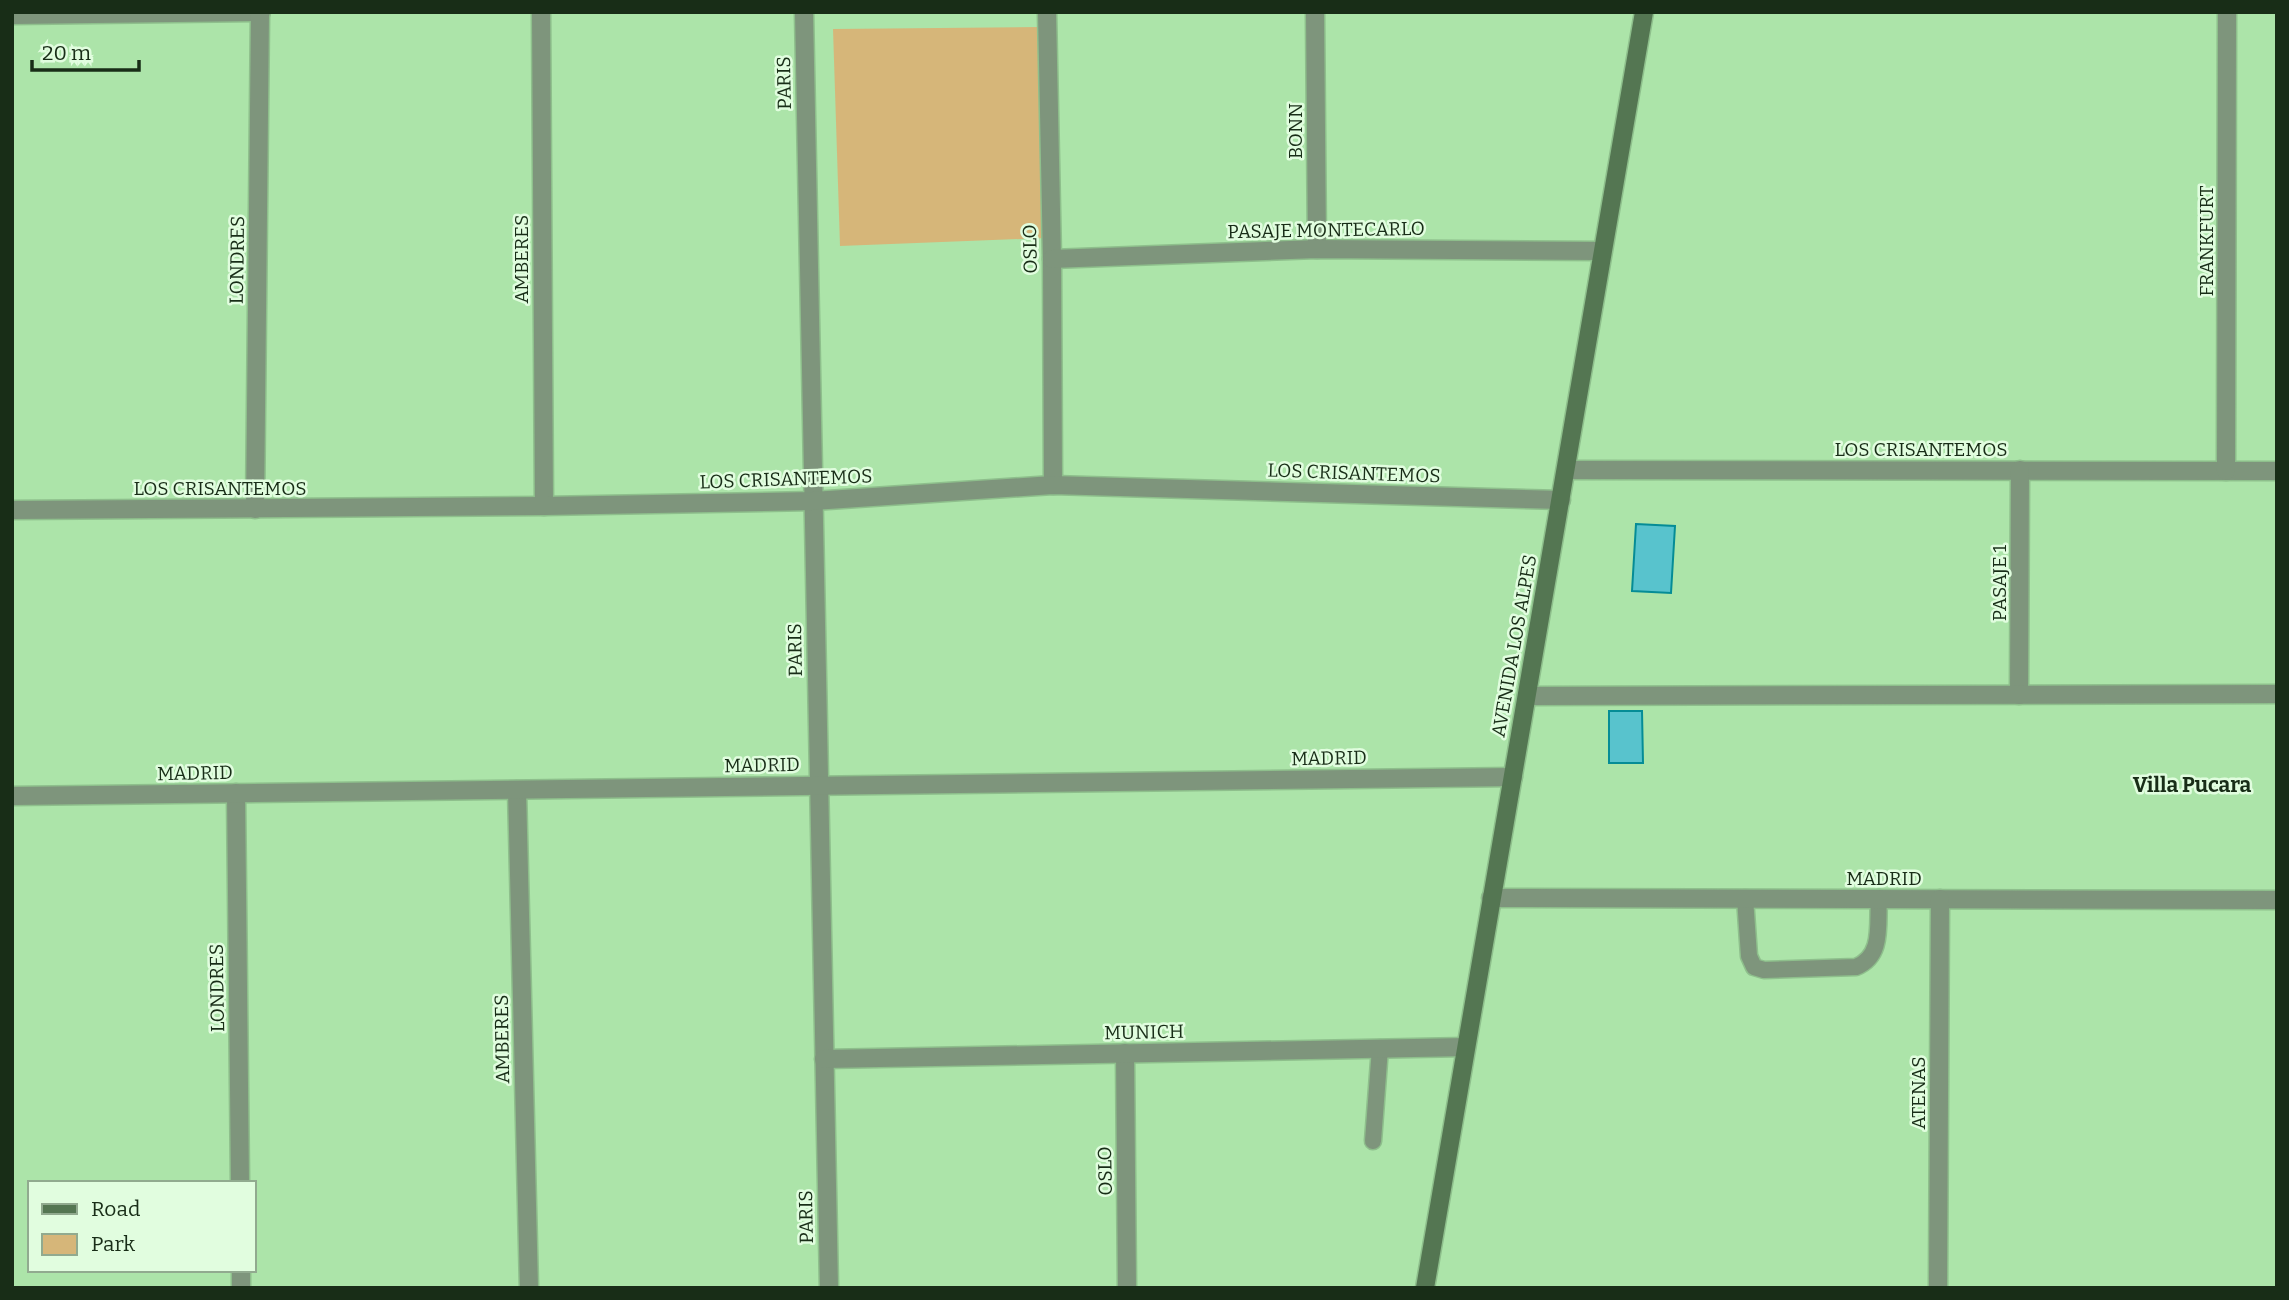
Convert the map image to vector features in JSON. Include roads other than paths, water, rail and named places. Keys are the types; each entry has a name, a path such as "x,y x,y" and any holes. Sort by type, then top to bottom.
{"street":[{"path":"12,15 261,12"},
{"name":"LONDRES","path":"255,509 261,12"},
{"name":"AMBERES","path":"541,12 544,506"},
{"name":"PARIS","path":"804,12 828,1288"},
{"path":"1037,12 1047,12"},
{"name":"OSLO","path":"1047,12 1053,485"},
{"name":"BONN","path":"1315,12 1317,249"},
{"name":"AVENIDA LOS ALPES","path":"1425,1288 1644,12"},
{"name":"FRANKFURT","path":"2226,471 2227,12"},
{"name":"PASAJE MONTECARLO","path":"1052,258 1317,249 1601,251"},
{"name":"LOS CRISANTEMOS","path":"1566,470 2277,471"},
{"name":"PASAJE 1","path":"2019,695 2020,470"},
{"name":"LOS CRISANTEMOS","path":"12,510 813,501 1053,485 1561,500"},
{"path":"1527,696 2277,694"},
{"name":"MADRID","path":"12,796 1513,777"},
{"name":"AMBERES","path":"517,790 529,1288"},
{"name":"LONDRES","path":"236,793 240,1181"},
{"name":"MADRID","path":"1492,898 2277,900"},
{"name":"ATENAS","path":"1938,1288 1940,899"},
{"name":"MUNICH","path":"824,1059 1466,1047"},
{"name":"OSLO","path":"1125,1053 1127,1288"}],"lane":[{"path":"1745,898 1749,956 1754,967 1764,970 1856,967 1869,962 1876,949 1879,898"},
{"path":"1373,1141 1380,1048"}],"district":[{"name":"Villa Pucara","path":"2192,785"}]}
